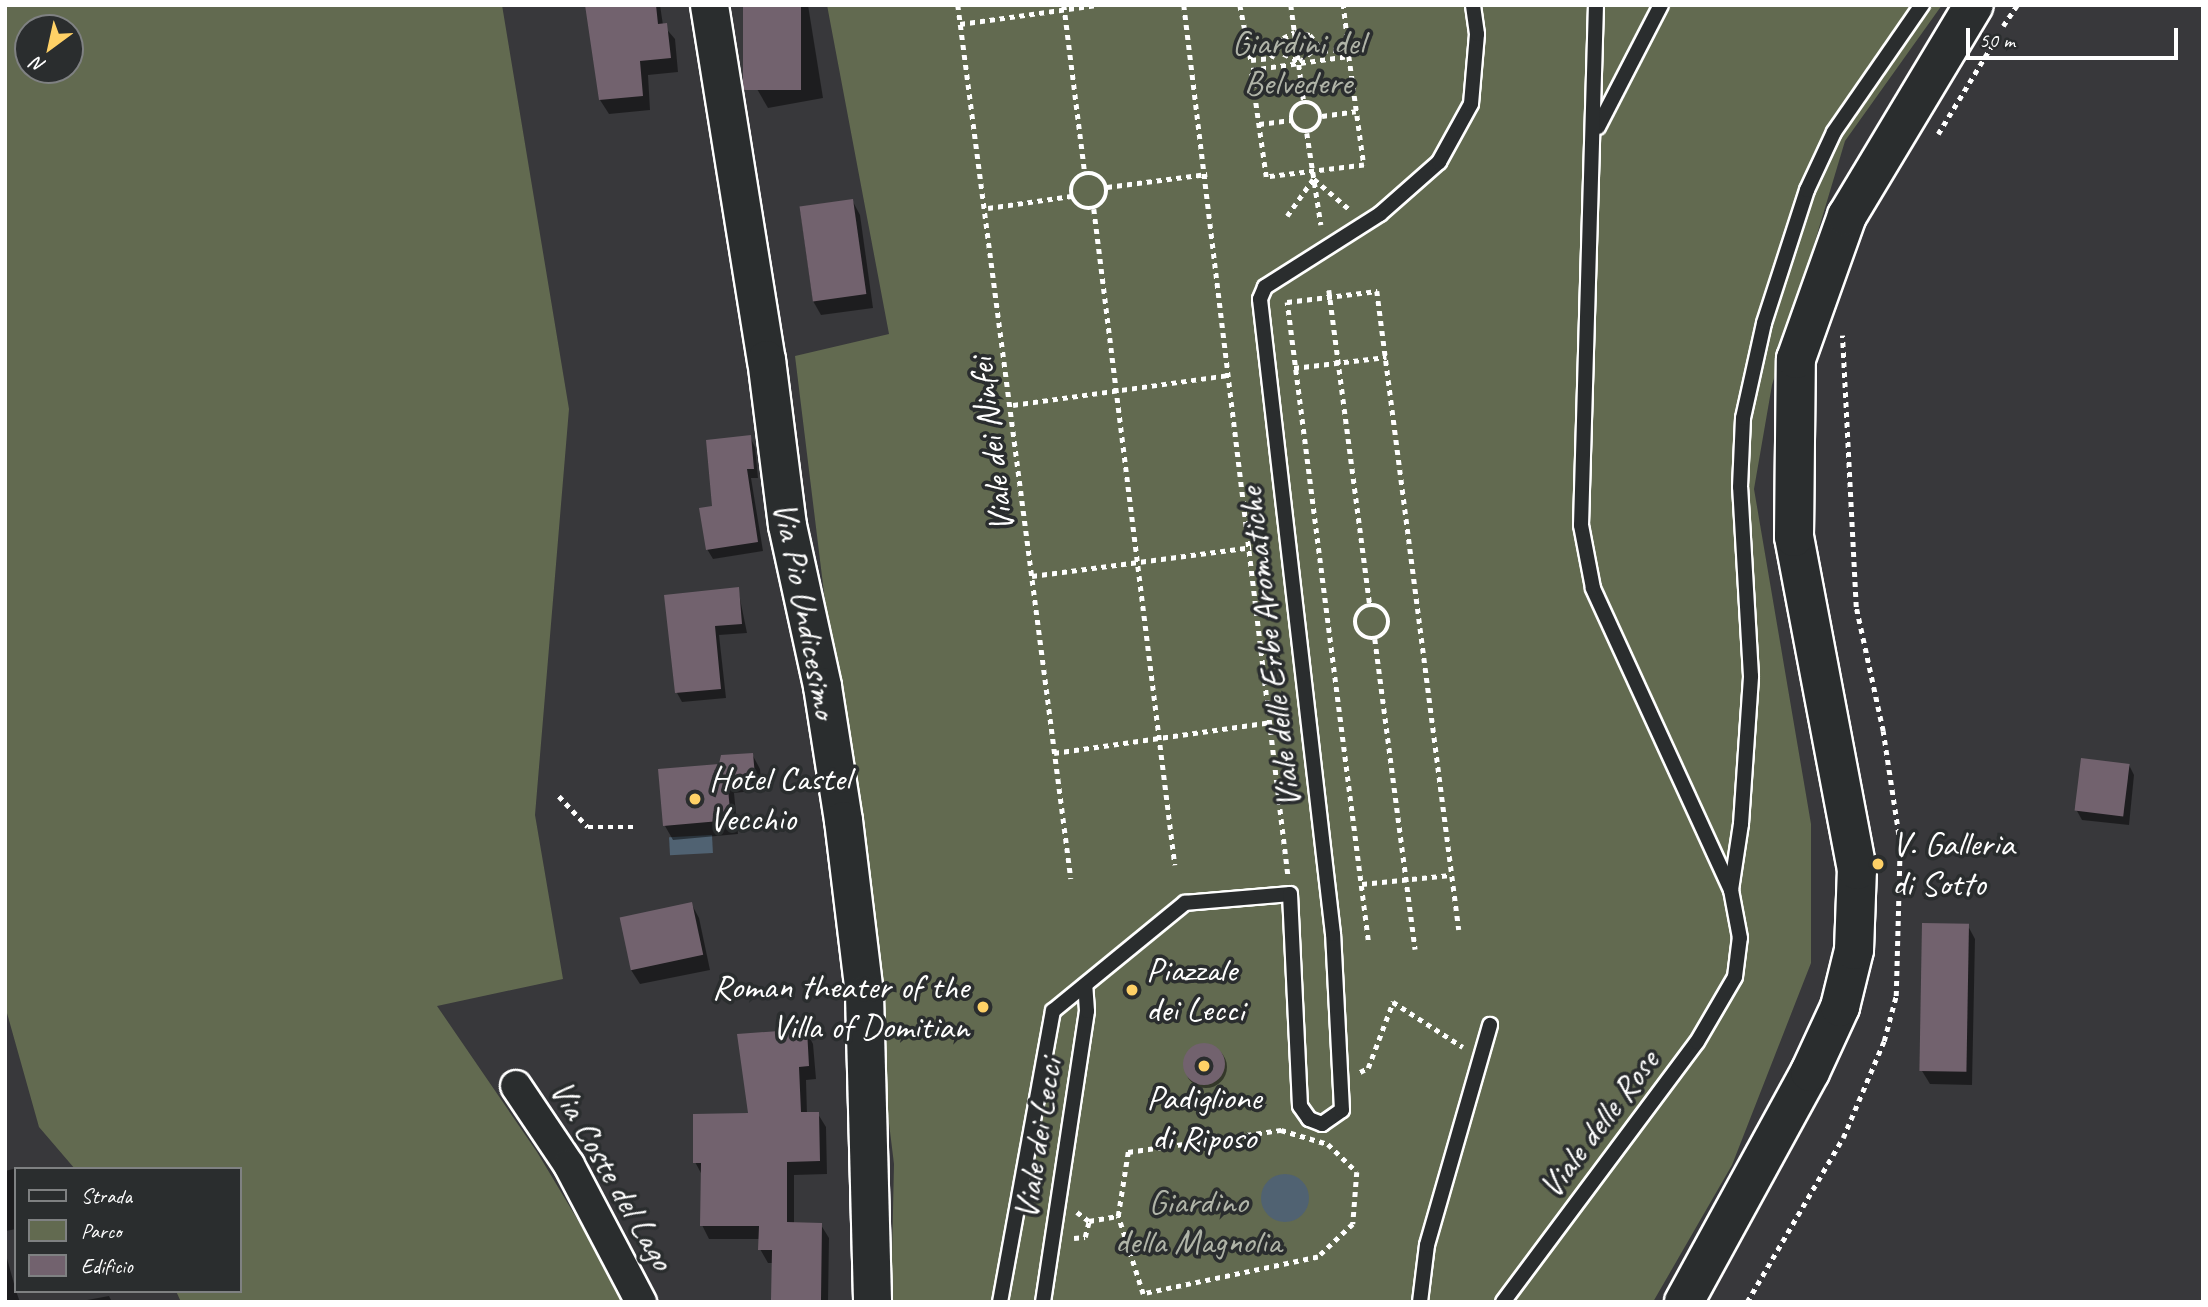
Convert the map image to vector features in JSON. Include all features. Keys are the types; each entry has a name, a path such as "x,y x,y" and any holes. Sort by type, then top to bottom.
{"main road":[{"path":"1684,1302 1810,1072 1840,1007 1854,950 1857,870 1794,537 1796,359 1847,216 1975,5"}],"street":[{"name":"Via Pio Undicesimo","path":"709,5 766,359 787,525 822,686 843,820 864,994 872,1302"},
{"name":"Via Coste del Lago","path":"516,1086 569,1165 641,1302"}],"lane":[{"name":"Viale delle Erbe Aromatiche","path":"1290,894 1300,1106 1309,1119 1322,1124 1342,1110 1339,1012 1260,299 1273,282 1380,214 1438,163 1471,104 1476,72 1473,5"},
{"path":"1596,5 1596,131 1587,243 1581,525 1593,588 1731,890"},
{"path":"1596,131 1660,5"},
{"path":"1731,890 1741,824 1751,676 1741,487 1743,418 1764,323 1807,190 1834,132 1922,5"},
{"name":"Viale delle Rose","path":"1503,1302 1698,1042 1735,977 1740,938 1731,890"},
{"path":"1086,985 1185,903 1290,894"},
{"name":"Viale dei Lecci","path":"1000,1302 1053,1011 1086,985"},
{"name":"Viale dei Lecci","path":"1043,1302 1087,1010 1086,985"},
{"path":"1420,1302 1427,1245 1490,1025"}],"path":[{"name":"Viale dei Ninfei","path":"958,5 988,208 1071,879"},
{"path":"960,24 1064,7 1097,5"},
{"path":"1185,5 1272,722 1290,894"},
{"path":"1240,5 1247,57 1271,58 1283,38 1295,32 1310,35 1323,51 1348,48 1343,5"},
{"path":"1292,5 1304,102"},
{"path":"1936,138 2017,5"},
{"path":"1064,7 1086,173"},
{"path":"1299,62 1319,44"},
{"path":"1275,49 1299,62"},
{"path":"1349,56 1356,111 1364,165 1313,175 1266,177 1251,70 1349,56"},
{"path":"1304,102 1318,107 1322,116 1316,129 1307,132 1296,128 1291,120 1295,107 1304,102"},
{"path":"1322,116 1356,111"},
{"path":"1259,124 1291,120"},
{"path":"1307,132 1321,225"},
{"path":"1086,173 1099,175 1107,187 1103,203 1094,209 1080,207 1071,196 1072,184 1086,173"},
{"path":"1107,187 1207,174"},
{"path":"1313,175 1349,209"},
{"path":"1287,216 1313,175"},
{"path":"988,208 1071,196"},
{"path":"1094,209 1114,389 1175,865"},
{"path":"1329,290 1370,606"},
{"path":"1368,940 1287,302 1377,291 1459,930"},
{"path":"1747,1302 1843,1138 1884,1041 1896,996 1900,844 1883,731 1856,607 1841,327"},
{"path":"1294,368 1386,357"},
{"path":"1013,405 1230,375"},
{"path":"1032,576 1251,547"},
{"path":"1370,606 1381,608 1388,617 1385,633 1375,639 1360,635 1355,625 1360,610 1370,606"},
{"path":"1375,639 1415,949"},
{"path":"1054,753 1272,722"},
{"path":"559,796 588,827 637,827"},
{"path":"1362,884 1451,874"},
{"path":"1368,1068 1393,1002 1463,1048"},
{"path":"1281,1130 1328,1144 1357,1172 1353,1224 1318,1257 1143,1294 1118,1216 1128,1152 1281,1130"},
{"path":"1071,1212 1081,1212 1089,1221"},
{"path":"1089,1221 1118,1216"},
{"path":"1074,1238 1085,1237 1089,1221"}],"green space":[{"path":"5,5 502,5 569,409 535,815 563,979 437,1006 537,1152 627,1302 181,1302 177,1293 242,1293 242,1167 73,1167 39,1127 5,1006"},
{"path":"827,5 1942,5 1845,141 1772,385 1754,489 1811,824 1811,963 1732,1165 1653,1302 891,1302 894,1164 795,356 889,334"}],"water":[{"path":"712,835 713,853 670,855 669,837"},
{"path":"1285,1174 1302,1181 1309,1198 1302,1215 1285,1222 1268,1215 1261,1198 1268,1181"}],"building":[{"path":"585,5 656,5 658,24 667,23 671,58 640,61 643,96 599,100"},
{"path":"743,5 801,5 801,90 743,90"},
{"path":"853,199 866,294 813,302 800,207"},
{"path":"751,435 754,469 747,469 758,542 706,550 699,508 712,506 706,440"},
{"path":"739,587 742,624 715,626 721,689 675,693 664,595"},
{"name":"Hotel Castel Vecchio","path":"753,753 755,776 727,779 731,820 663,826 658,769 719,764 721,755"},
{"path":"2081,758 2130,764 2123,817 2075,811"},
{"path":"692,902 703,955 631,970 620,917"},
{"path":"1922,923 1969,924 1966,1072 1919,1071"},
{"path":"807,1029 809,1066 799,1067 801,1112 819,1112 820,1161 787,1162 787,1222 822,1223 821,1301 771,1300 772,1250 758,1250 759,1226 700,1226 701,1163 693,1163 693,1114 748,1113 737,1034"},
{"name":"Padiglione di Riposo","path":"1204,1043 1219,1049 1225,1064 1219,1079 1204,1085 1189,1079 1183,1064 1189,1049"}],"place":[{"name":"Hotel Castel Vecchio","path":"695,799"},
{"name":"V. Galleria di Sotto","path":"1878,864"},
{"name":"Piazzale dei Lecci","path":"1132,990"},
{"name":"Roman theater of the Villa of Domitian","path":"983,1007"},
{"name":"Padiglione di Riposo","path":"1204,1066"}],"park label":[{"name":"Giardini del Belvedere","path":"1298,63"},
{"name":"Giardino della Magnolia","path":"1198,1222"}]}
